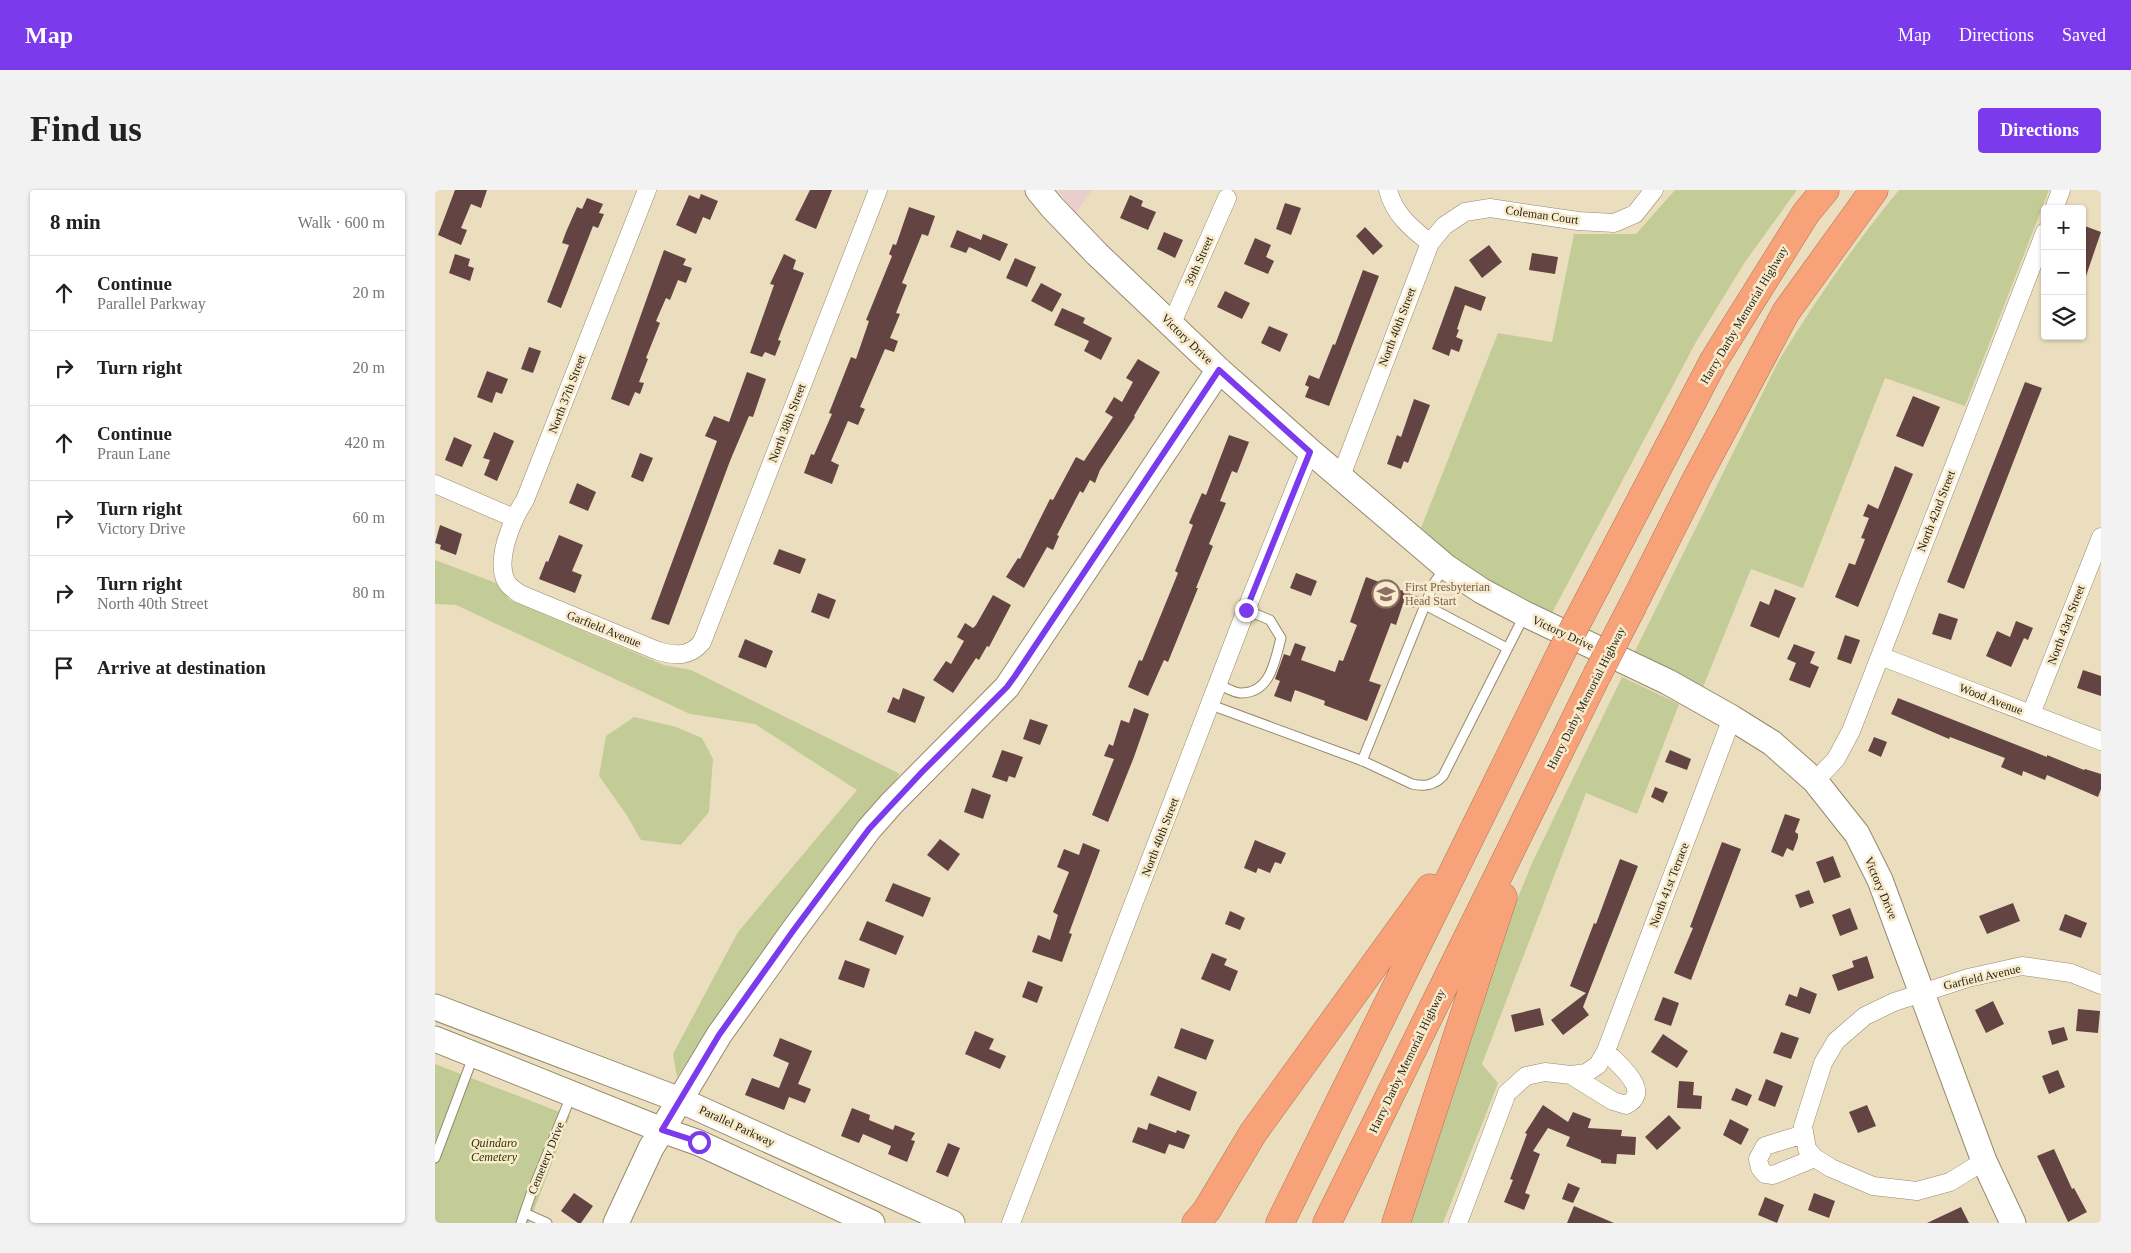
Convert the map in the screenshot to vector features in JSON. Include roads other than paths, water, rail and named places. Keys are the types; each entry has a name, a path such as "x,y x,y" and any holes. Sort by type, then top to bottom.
{"highway":[{"name":"Harry Darby Memorial Highway","path":"1280,1223 1561,653 1713,362 1807,213 1825,190"},
{"name":"Harry Darby Memorial Highway","path":"1327,1223 1533,803 1697,478 1786,312 1874,190"},
{"path":"1396,1223 1533,803"},
{"path":"1203,1219 1253,1133 1475,826"}],"main road":[{"name":"Victory Drive","path":"1038,190 1097,254 1219,370 1310,452 1341,476 1446,566 1482,591 1525,614 1668,682 1732,718 1772,743 1815,781 1857,834 1880,880 1984,1161 2013,1223"},
{"path":"616,1223 651,1148 719,1035 869,829 927,766 1011,682 1219,370"},
{"name":"Parallel Parkway","path":"435,1007 680,1100 951,1223"},
{"path":"435,1039 662,1130 699,1142 872,1223"}],"street":[{"name":"North 37th Street","path":"520,594 506,582 503,570 507,537 513,518 525,500 647,190"},
{"name":"North 38th Street","path":"690,652 702,642 878,190"},
{"path":"1388,190 1391,200 1404,222 1430,243"},
{"name":"Coleman Court","path":"1430,243 1444,226 1465,212 1490,208 1578,221 1614,223 1635,214 1654,190"},
{"path":"2055,205 2061,190"},
{"name":"39th Street","path":"1171,325 1227,198"},
{"name":"North 42nd Street","path":"1815,781 1836,759 1851,731 2041,242"},
{"name":"North 40th Street","path":"1341,476 1430,243"},
{"name":"North 40th Street","path":"1011,1223 1219,685 1246,610 1310,452"},
{"path":"435,484 513,518"},
{"name":"North 43rd Street","path":"2031,714 2101,537"},
{"name":"Garfield Avenue","path":"520,594 658,651 674,655 690,652"},
{"name":"Wood Avenue","path":"1880,656 2101,741"},
{"name":"North 41st Terrace","path":"1458,1223 1507,1093 1526,1076 1545,1072 1571,1075 1586,1073 1598,1065 1606,1052 1732,718"},
{"name":"Garfield Avenue","path":"1921,992 1968,978 2022,966 2071,973 2101,985"},
{"path":"1921,992 1893,1002 1865,1016 1836,1041 1823,1063 1816,1081 1803,1126 1809,1147 1831,1168 1873,1186 1917,1191 1950,1182 1984,1161"},
{"name":"North 41st Terrace","path":"1571,1075 1613,1102 1626,1105 1632,1102 1636,1094 1636,1084 1633,1078 1606,1052"},
{"path":"1765,1146 1809,1147 1773,1175 1765,1174 1760,1168 1758,1159 1765,1146"}],"lane":[{"path":"1362,761 1434,583 1446,566"},
{"path":"1425,605 1507,648"},
{"path":"1219,685 1240,693 1259,689 1271,674 1281,638 1270,620 1246,610"},
{"path":"1211,705 1362,761 1412,784 1435,784 1443,776 1525,614"},
{"path":"435,1158 474,1054"},
{"name":"Cemetery Drive","path":"521,1223 572,1094"},
{"path":"525,1213 547,1223"}],"place":[{"name":"First Presbyterian Head Start","path":"1386,594"}],"park label":[{"name":"Quindaro Cemetery","path":"494,1150"}]}
